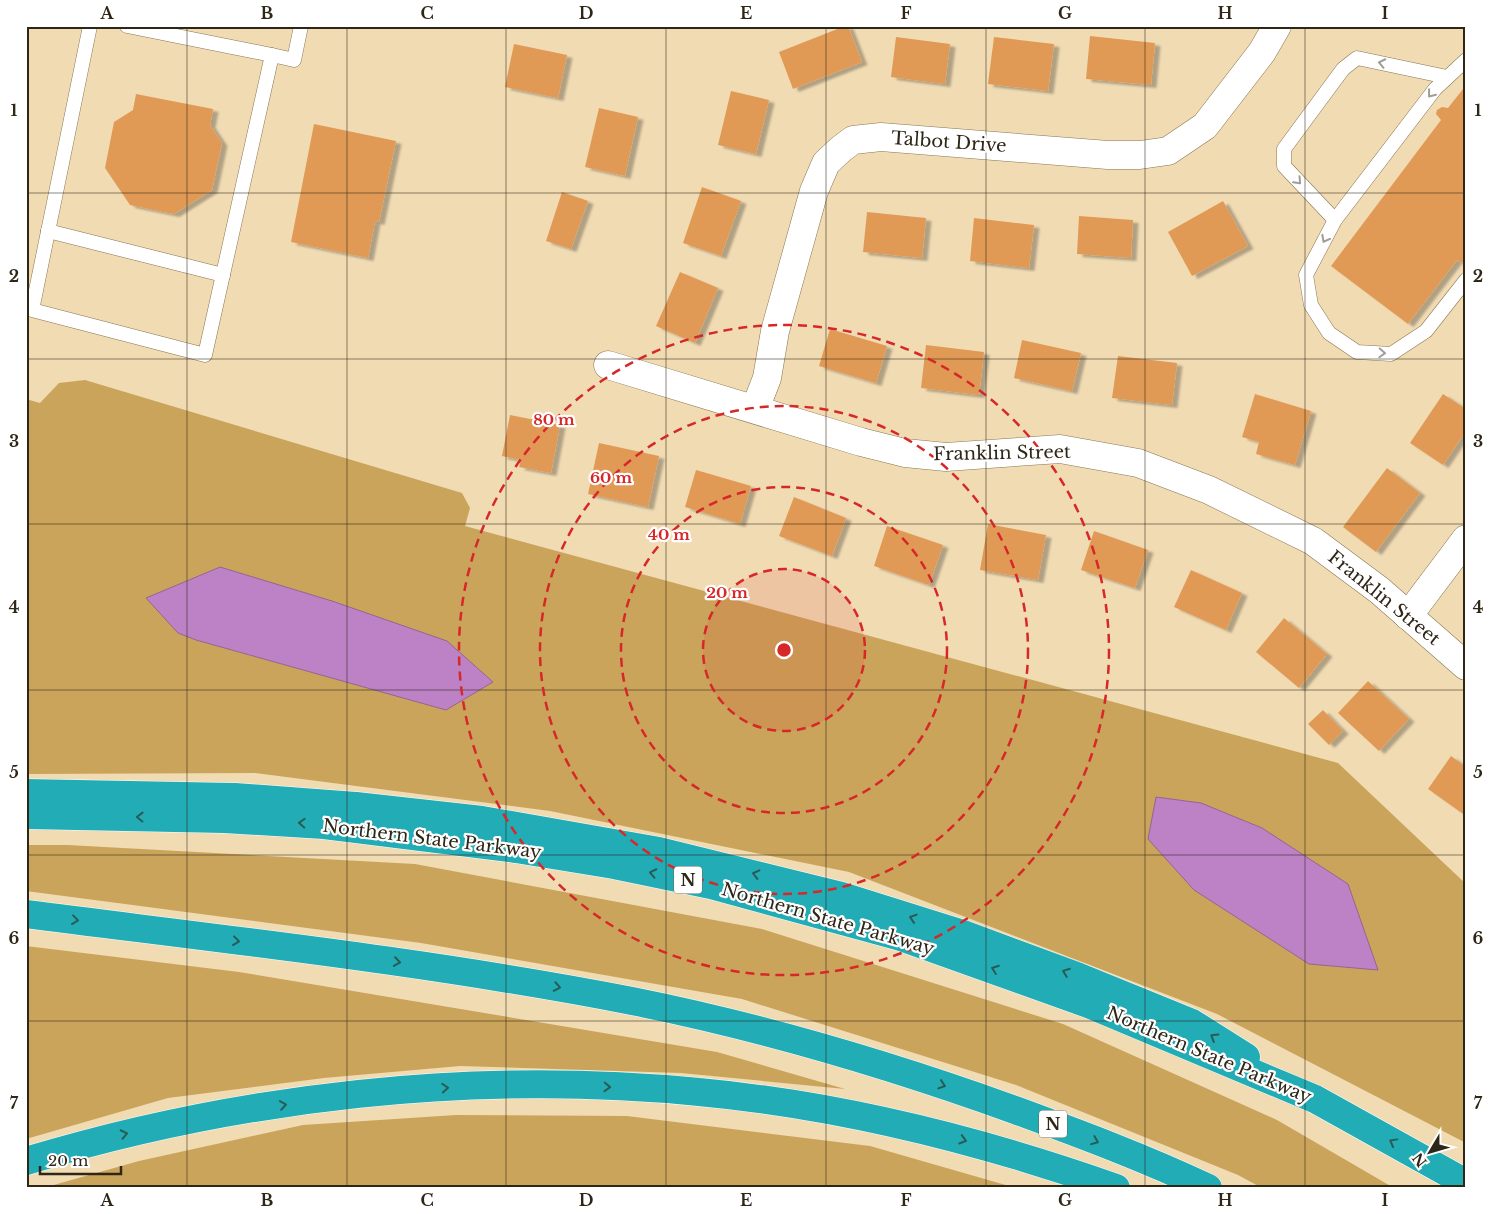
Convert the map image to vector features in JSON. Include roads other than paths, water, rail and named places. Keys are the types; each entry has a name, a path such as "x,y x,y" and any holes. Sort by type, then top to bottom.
{"highway":[{"path":"26,793 235,797 356,806 482,820 600,839 720,865 900,914 1079,977 1192,1023 1315,1100"},
{"name":"Northern State Parkway","path":"26,815 224,819 324,825 516,849 614,865 711,885 901,937 994,969 1091,1006 1315,1100 1466,1183"},
{"name":"N","path":"26,914 442,969 625,1000 730,1023 825,1048 974,1096 1061,1127 1208,1188"},
{"path":"26,1161 103,1138 207,1116 268,1107 405,1090 551,1085 699,1092 799,1106 952,1137 1048,1164 1116,1188"}],"street":[{"name":"Talbot Drive","path":"754,409 767,378 775,331 814,191 826,163 840,149 853,140 881,137 1108,155 1140,155 1168,151 1210,121 1262,52 1277,26"},
{"name":"Franklin Street","path":"608,365 861,442 905,453 946,457 1060,449 1138,463 1209,490 1313,541 1379,590 1466,666"},
{"path":"1408,616 1466,539"}],"lane":[{"path":"90,26 32,310 205,355 272,55"},
{"path":"127,26 294,60 301,26"},
{"path":"1335,220 1284,166 1284,149 1343,69 1357,58 1447,77"},
{"path":"1466,60 1434,89 1335,220 1306,275 1311,305 1329,332 1357,352 1391,354 1426,331 1466,280"},
{"path":"48,231 223,275"}]}
